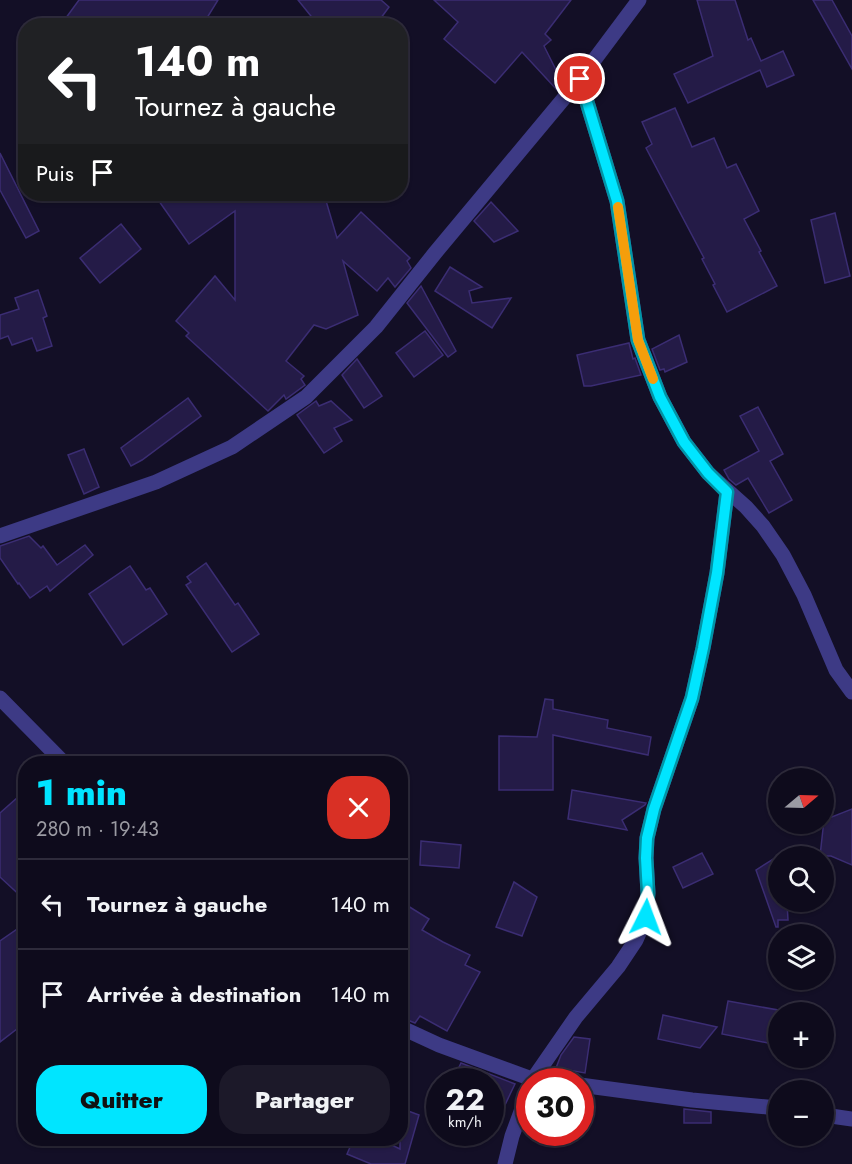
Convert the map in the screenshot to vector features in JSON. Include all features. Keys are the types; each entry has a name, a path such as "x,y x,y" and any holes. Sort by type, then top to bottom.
{"street":[{"path":"0,536 167,477 232,447 306,397 376,327 580,79 639,0"},
{"path":"580,79 617,201 638,340 660,397 684,442 708,473 746,507 763,526 783,555 804,595 836,670 852,692"},
{"path":"541,1068 576,1017 618,967 636,940 646,917 647,838 654,809 692,698 717,573 727,492"},
{"path":"0,698 57,756"},
{"path":"408,1031 516,1077"},
{"path":"594,1087 768,1107"},
{"path":"834,1116 852,1119"},
{"path":"505,1164 516,1126"}],"building":[{"path":"79,0 218,0 207,18 66,18"},
{"path":"298,0 381,0 389,7 381,18 313,18"},
{"path":"434,0 571,0 545,34 551,40 544,46 563,84 558,91 522,52 495,83 444,39 458,22"},
{"path":"697,0 735,0 748,40 751,38 761,61 783,51 794,75 767,87 760,70 688,103 674,74 713,56"},
{"path":"813,0 832,0 852,36 852,69"},
{"path":"675,108 692,147 714,138 727,168 736,164 759,211 744,219 777,286 727,312 713,285 715,284 702,259 704,258 646,148 652,144 642,122"},
{"path":"0,153 18,189 18,201 24,201 39,231 26,238 0,190"},
{"path":"159,201 326,201 337,238 361,212 410,258 407,261 411,268 395,287 388,278 377,291 343,261 358,315 326,329 314,325 286,361 304,376 301,379 305,385 286,399 284,395 268,411 186,336 189,333 176,321 215,276 235,300 235,211 189,244"},
{"path":"491,202 518,231 494,242 474,221"},
{"path":"835,213 850,276 825,283 811,220"},
{"path":"121,224 141,249 100,283 80,258"},
{"path":"450,267 482,287 469,291 472,303 511,298 492,328 435,291"},
{"path":"421,286 456,351 448,357 407,303"},
{"path":"38,290 47,316 43,318 52,346 37,351 32,338 12,345 8,336 0,339 0,315 19,309 15,298"},
{"path":"425,331 443,355 414,377 396,353"},
{"path":"679,335 687,362 665,372 664,369 660,370 652,349"},
{"path":"629,343 633,359 635,358 641,375 584,386 577,355"},
{"path":"357,359 382,396 364,408 342,375"},
{"path":"188,398 201,416 131,466 121,448"},
{"path":"316,401 319,406 331,401 352,420 334,428 342,441 324,453 297,415"},
{"path":"758,407 783,454 770,461 792,500 769,513 748,478 736,485 724,470 759,451 740,416"},
{"path":"84,449 99,487 84,494 68,455"},
{"path":"29,536 41,548 43,546 57,565 85,545 93,555 50,591 47,586 30,598 0,558 0,546"},
{"path":"206,563 235,605 238,603 259,634 232,652 186,585 191,582 187,577"},
{"path":"130,566 146,590 150,588 167,614 123,645 89,594"},
{"path":"545,699 553,700 553,709 608,720 607,728 651,737 648,755 553,735 553,790 499,790 499,736 537,737"},
{"path":"572,790 646,803 622,820 627,830 568,819"},
{"path":"18,797 18,894 0,877 0,813"},
{"path":"852,809 852,865 834,857 834,846 821,846 822,834 834,834 834,816"},
{"path":"421,841 461,845 459,868 420,865"},
{"path":"702,853 713,874 683,888 673,867"},
{"path":"768,862 768,904 756,870"},
{"path":"514,882 537,897 522,936 496,927"},
{"path":"408,906 429,919 422,930 470,955 465,965 480,972 447,1031 420,1016 415,1023 408,1020"},
{"path":"771,912 788,912 788,920 778,920 778,924 775,924"},
{"path":"18,929 18,1028 0,1042 0,941"},
{"path":"728,1001 768,1008 768,1043 722,1034"},
{"path":"663,1015 717,1027 700,1048 658,1039"},
{"path":"574,1037 590,1039 586,1068 556,1068 561,1055"},
{"path":"461,1063 474,1068 459,1068"},
{"path":"504,1080 515,1084 504,1107"},
{"path":"684,1109 711,1112 711,1123 684,1123"},
{"path":"408,1111 419,1115 405,1164 371,1164 347,1154 350,1146 394,1146 400,1149 400,1146 408,1146"}],"slow traffic":[{"path":"618,207 638,340 653,379"}],"route":[{"path":"580,79 617,201 638,340 660,397 684,442 708,473 727,492 717,573 692,698 654,809 647,838 646,917"}]}
